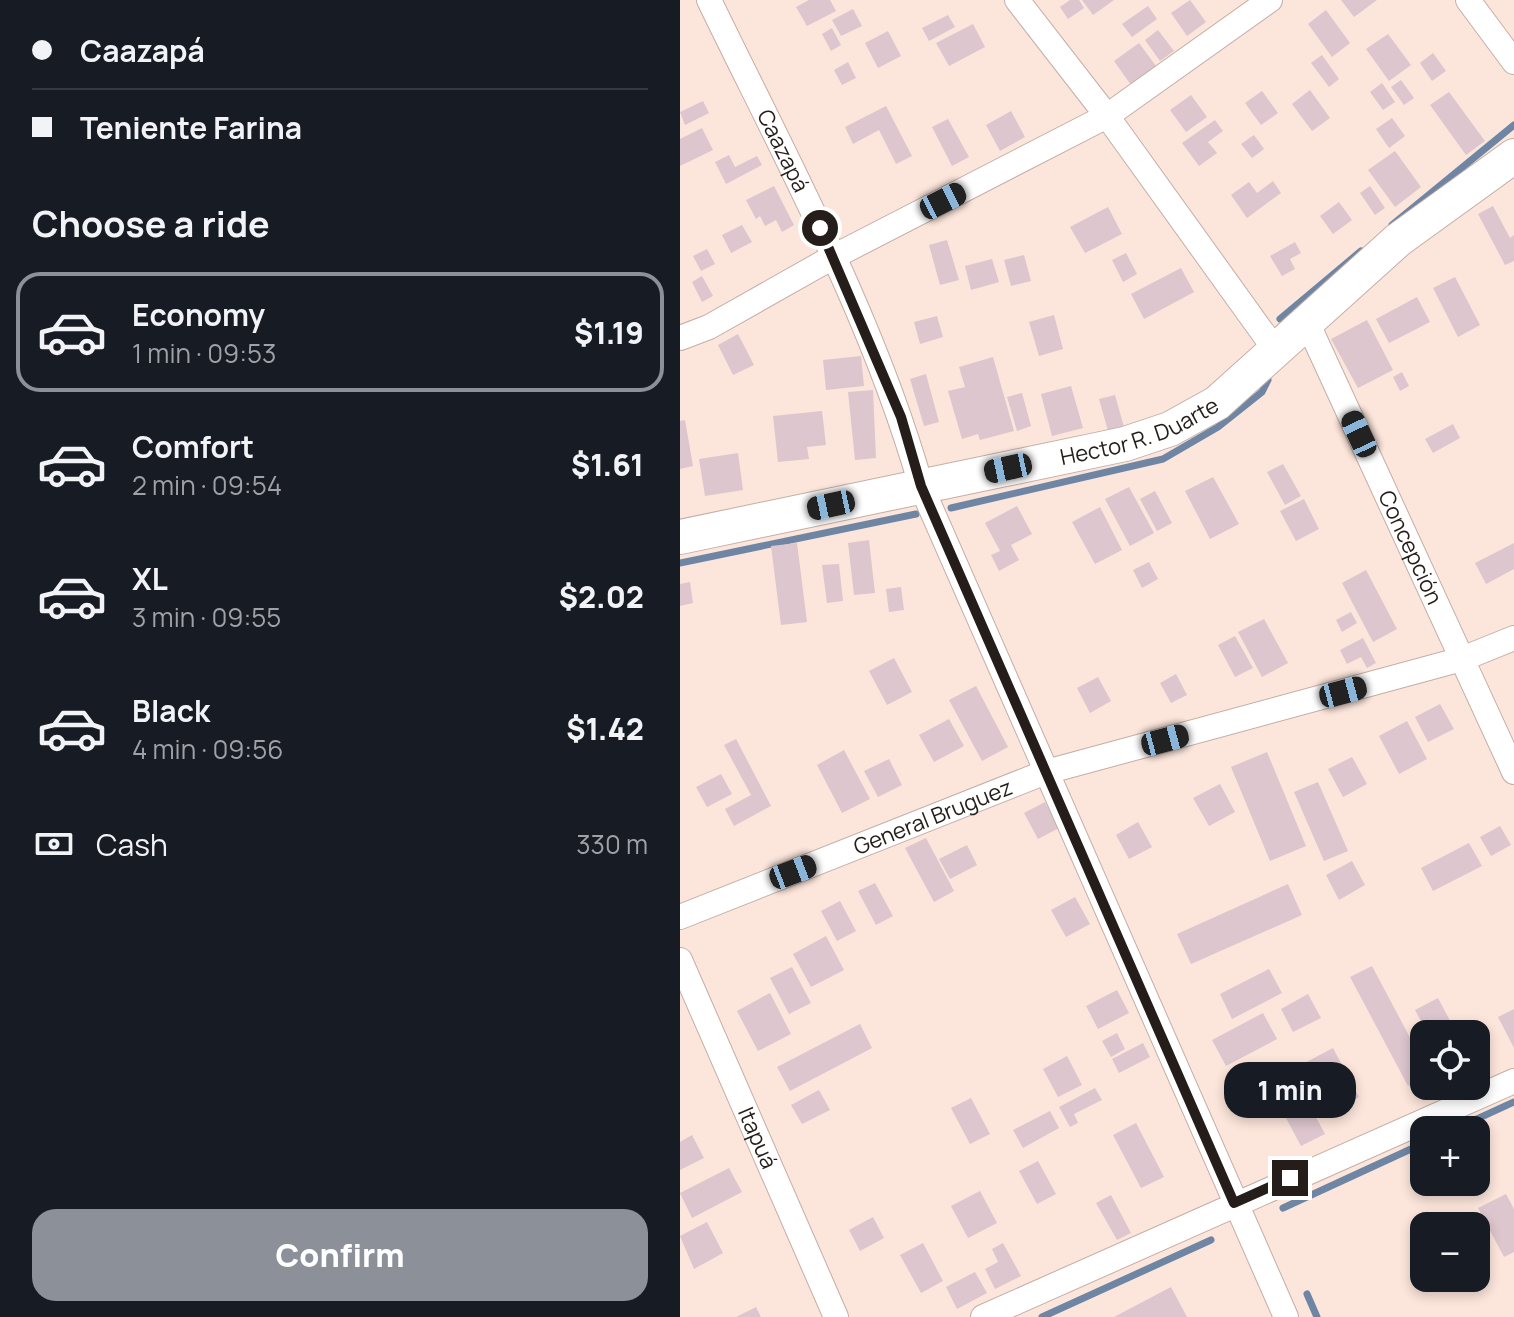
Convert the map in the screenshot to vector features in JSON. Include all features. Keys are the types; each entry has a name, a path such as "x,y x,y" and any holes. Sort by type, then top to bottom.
{"street":[{"name":"Caazapá","path":"709,0 833,257 901,417 921,486 1286,1317"},
{"path":"1017,0 1107,116 1276,351"},
{"path":"680,338 709,327 833,257 1107,116 1270,0"},
{"path":"1468,0 1514,62"},
{"name":"Hector R. Duarte","path":"680,537 1125,444 1170,429 1217,403 1398,240 1514,156"},
{"name":"Concepción","path":"1307,322 1514,772"},
{"name":"General Bruguez","path":"680,917 1046,772 1462,659 1514,638"},
{"name":"Itapuá","path":"680,960 836,1317"},
{"path":"983,1317 1514,1081"}],"building":[{"path":"809,0 830,0 836,11 807,26 796,7"},
{"path":"1070,0 1079,0 1084,8 1068,19 1060,7"},
{"path":"1082,0 1114,0 1093,15"},
{"path":"1190,0 1206,22 1187,36 1171,13"},
{"path":"1341,0 1377,0 1354,17"},
{"path":"1148,6 1157,19 1132,37 1122,24"},
{"path":"853,9 862,26 841,36 832,20"},
{"path":"1326,10 1350,43 1332,57 1308,24"},
{"path":"948,15 955,27 929,41 922,28"},
{"path":"973,24 985,47 949,66 936,43"},
{"path":"832,28 841,45 831,51 822,34"},
{"path":"1158,30 1174,51 1160,61 1145,40"},
{"path":"888,31 901,56 878,68 865,43"},
{"path":"1388,34 1411,65 1389,81 1366,49"},
{"path":"1139,43 1156,66 1131,85 1114,61"},
{"path":"1433,53 1446,71 1432,81 1420,63"},
{"path":"1322,55 1339,79 1329,87 1311,63"},
{"path":"848,62 856,78 842,85 834,70"},
{"path":"1401,80 1414,98 1404,105 1391,87"},
{"path":"1382,83 1395,102 1383,110 1370,92"},
{"path":"1310,90 1330,118 1312,131 1292,104"},
{"path":"1262,91 1278,113 1261,125 1245,103"},
{"path":"1449,92 1485,141 1466,155 1430,105"},
{"path":"1191,95 1207,117 1186,132 1170,110"},
{"path":"703,101 709,113 685,125 680,112"},
{"path":"886,106 912,156 896,164 879,130 853,144 845,127"},
{"path":"1011,111 1025,137 1000,151 986,125"},
{"path":"1392,118 1405,136 1389,148 1376,129"},
{"path":"948,119 969,157 952,166 932,127"},
{"path":"1215,120 1223,131 1208,142 1217,153 1199,166 1182,143"},
{"path":"702,128 713,150 680,166 680,139"},
{"path":"1254,135 1264,149 1252,158 1241,144"},
{"path":"1395,151 1421,187 1395,207 1368,170"},
{"path":"729,155 735,167 757,156 762,165 726,184 715,162"},
{"path":"1273,181 1281,193 1247,218 1231,195 1249,182 1257,193"},
{"path":"774,186 794,225 782,232 776,220 765,226 760,216 756,219 746,200"},
{"path":"1370,186 1385,208 1375,215 1360,193"},
{"path":"1339,202 1352,220 1333,234 1320,216"},
{"path":"1493,206 1510,238 1514,235 1514,261 1505,265 1478,214"},
{"path":"1108,207 1122,234 1085,253 1070,227"},
{"path":"742,225 752,242 731,253 722,235"},
{"path":"947,240 959,280 940,285 929,245"},
{"path":"1295,242 1301,253 1290,259 1295,269 1282,276 1270,256"},
{"path":"707,249 715,264 701,271 693,256"},
{"path":"1126,253 1137,274 1123,282 1112,260"},
{"path":"1024,255 1031,281 1011,286 1004,260"},
{"path":"992,259 999,282 971,290 965,266"},
{"path":"1181,268 1194,292 1144,319 1131,294"},
{"path":"702,276 713,296 702,302 692,282"},
{"path":"1455,277 1480,325 1458,337 1433,288"},
{"path":"1417,297 1430,322 1389,343 1376,319"},
{"path":"1054,315 1063,349 1039,356 1029,322"},
{"path":"937,316 943,337 920,344 914,322"},
{"path":"1367,320 1393,370 1358,388 1331,339"},
{"path":"738,334 754,365 733,375 718,345"},
{"path":"861,356 864,386 826,390 823,360"},
{"path":"993,357 1014,431 980,440 978,434 962,439 948,391 965,387 959,367"},
{"path":"1402,372 1409,386 1400,391 1393,377"},
{"path":"926,374 939,422 924,426 910,379"},
{"path":"1071,386 1083,428 1052,436 1041,394"},
{"path":"873,390 876,458 855,460 848,392"},
{"path":"1022,393 1031,426 1017,431 1007,397"},
{"path":"1115,395 1124,427 1108,431 1099,399"},
{"path":"822,411 826,445 807,447 809,459 778,462 773,416"},
{"path":"685,420 693,466 680,469 680,421"},
{"path":"1453,424 1460,438 1433,453 1425,439"},
{"path":"738,453 743,490 705,496 699,459"},
{"path":"1283,464 1301,496 1285,505 1267,472"},
{"path":"1213,477 1239,524 1210,539 1185,491"},
{"path":"1129,487 1154,533 1130,546 1105,499"},
{"path":"1155,491 1172,523 1157,531 1140,499"},
{"path":"1304,499 1319,529 1296,541 1280,511"},
{"path":"1017,506 1032,534 1011,545 1019,560 999,571 991,555 1000,551 985,523"},
{"path":"1100,507 1122,550 1095,564 1072,522"},
{"path":"869,540 875,593 854,595 848,543"},
{"path":"797,543 807,622 781,625 771,546"},
{"path":"1514,543 1514,569 1486,584 1475,563"},
{"path":"1149,562 1158,579 1142,588 1133,570"},
{"path":"839,564 843,601 827,603 822,565"},
{"path":"1366,570 1397,629 1373,642 1342,583"},
{"path":"690,582 693,603 680,606 680,584"},
{"path":"901,587 904,610 889,612 886,589"},
{"path":"1351,612 1357,623 1342,632 1336,620"},
{"path":"1264,619 1288,663 1262,677 1238,632"},
{"path":"1235,636 1253,668 1235,677 1218,645"},
{"path":"1363,638 1376,663 1367,668 1361,657 1347,664 1340,650"},
{"path":"894,658 912,692 887,705 869,671"},
{"path":"1176,674 1187,695 1171,703 1160,683"},
{"path":"1098,677 1111,701 1090,713 1077,688"},
{"path":"976,686 1008,747 982,761 949,700"},
{"path":"1440,704 1454,729 1428,742 1415,717"},
{"path":"949,719 964,746 934,762 919,735"},
{"path":"1407,721 1427,759 1399,774 1379,736"},
{"path":"736,739 771,806 734,826 725,809 751,795 724,745"},
{"path":"844,750 870,799 842,813 817,765"},
{"path":"1267,752 1306,846 1270,861 1231,767"},
{"path":"1352,757 1367,784 1343,797 1328,769"},
{"path":"889,759 902,785 878,797 864,771"},
{"path":"721,774 732,794 707,807 696,787"},
{"path":"1318,782 1348,851 1324,861 1294,792"},
{"path":"1220,784 1235,812 1209,826 1193,798"},
{"path":"1045,802 1059,828 1038,839 1024,813"},
{"path":"1138,822 1152,847 1129,859 1116,835"},
{"path":"1500,826 1511,845 1491,856 1480,837"},
{"path":"926,838 954,891 934,902 905,848"},
{"path":"1469,843 1482,866 1433,891 1421,868"},
{"path":"967,845 977,865 950,879 939,859"},
{"path":"1352,861 1365,885 1339,900 1326,875"},
{"path":"875,883 893,916 876,925 858,891"},
{"path":"1288,884 1302,915 1191,964 1177,934"},
{"path":"1075,897 1090,924 1066,937 1051,910"},
{"path":"840,901 856,931 837,941 821,911"},
{"path":"826,936 844,970 811,987 793,954"},
{"path":"1372,966 1410,1038 1410,1085 1408,1086 1350,977"},
{"path":"792,967 811,1003 789,1014 770,978"},
{"path":"1269,969 1282,993 1232,1019 1220,994"},
{"path":"1117,990 1129,1013 1098,1029 1086,1006"},
{"path":"770,993 791,1034 758,1051 737,1011"},
{"path":"1308,994 1321,1018 1293,1032 1281,1009"},
{"path":"1438,998 1450,1020 1420,1020 1415,1010"},
{"path":"1514,1009 1514,1048 1498,1017"},
{"path":"1263,1013 1277,1039 1226,1066 1212,1040"},
{"path":"860,1024 872,1048 790,1091 777,1067"},
{"path":"1117,1033 1125,1049 1111,1057 1102,1041"},
{"path":"1143,1043 1150,1057 1119,1073 1112,1059"},
{"path":"1333,1048 1359,1097 1325,1115 1299,1066"},
{"path":"1067,1056 1082,1085 1058,1097 1043,1069"},
{"path":"1246,1070 1258,1092 1237,1103 1226,1081"},
{"path":"1095,1088 1102,1100 1074,1114 1078,1123 1070,1127 1059,1107"},
{"path":"819,1090 830,1110 802,1124 791,1105"},
{"path":"1303,1093 1325,1134 1301,1146 1279,1105"},
{"path":"971,1098 990,1134 970,1144 951,1108"},
{"path":"1050,1111 1059,1128 1023,1148 1013,1130"},
{"path":"1136,1123 1164,1177 1141,1188 1113,1135"},
{"path":"692,1135 704,1158 680,1170 680,1142"},
{"path":"1038,1161 1056,1194 1037,1204 1019,1171"},
{"path":"729,1168 742,1192 692,1218 680,1193"},
{"path":"980,1191 997,1223 968,1238 951,1206"},
{"path":"1506,1194 1514,1209 1514,1252 1504,1257 1490,1231 1490,1212 1480,1212 1478,1208"},
{"path":"1111,1195 1131,1233 1117,1240 1096,1203"},
{"path":"873,1217 884,1238 860,1251 849,1230"},
{"path":"707,1222 723,1253 694,1269 680,1236"},
{"path":"923,1243 943,1281 921,1293 900,1255"},
{"path":"1003,1243 1021,1276 995,1289 985,1269 998,1262 992,1249"},
{"path":"975,1272 987,1293 957,1309 946,1287"},
{"path":"1171,1287 1187,1317 1114,1317"},
{"path":"756,1307 761,1317 736,1317"}],"waterway":[{"path":"1392,225 1514,125"},
{"path":"1280,319 1361,251"},
{"path":"951,508 1163,459 1218,427 1262,392 1268,380"},
{"path":"680,563 916,514"},
{"path":"1484,1116 1514,1102"},
{"path":"1283,1208 1410,1149"},
{"path":"1042,1317 1211,1240"},
{"path":"1307,1294 1317,1317"}],"route":[{"path":"820,228 901,417 921,486 1234,1203 1290,1178"}]}
